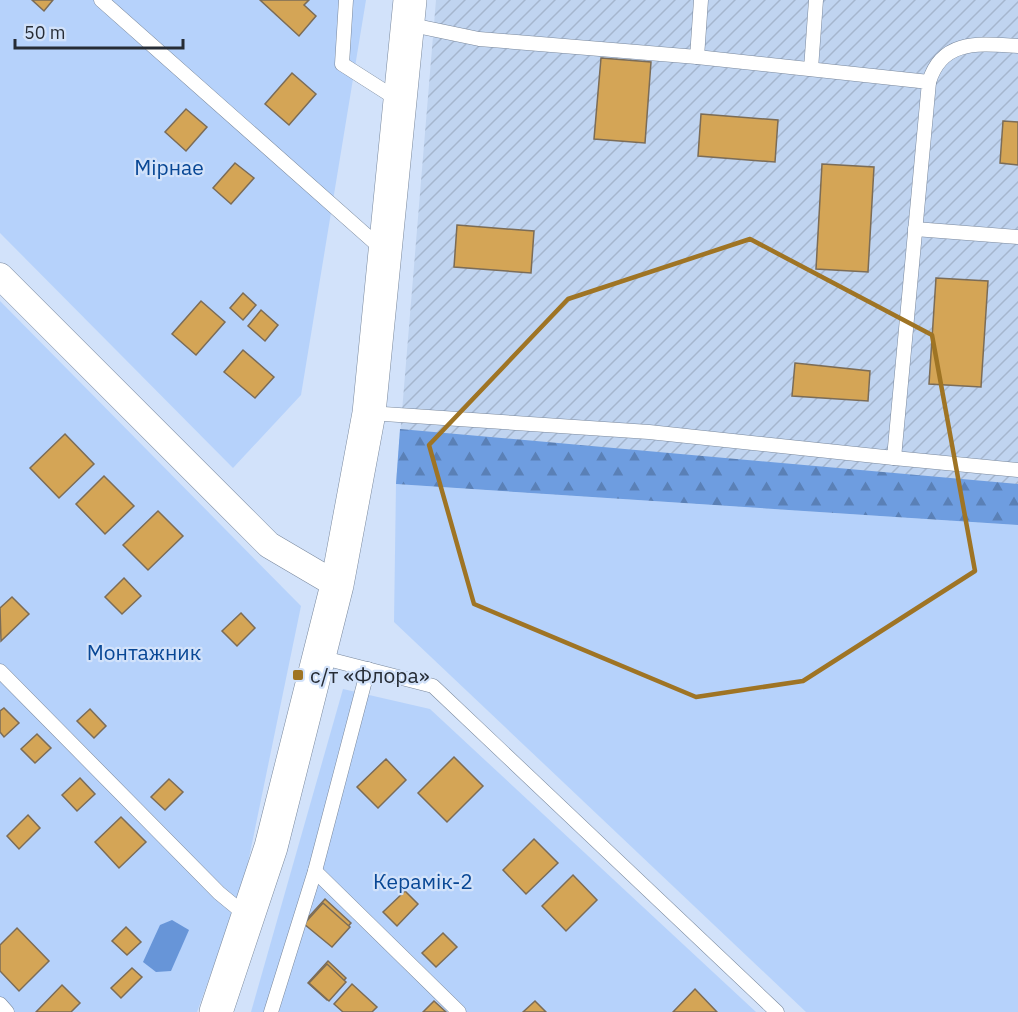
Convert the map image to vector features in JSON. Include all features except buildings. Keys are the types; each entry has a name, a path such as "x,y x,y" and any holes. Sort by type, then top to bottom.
{"street":[{"path":"216,1012 249,917 270,847 337,585 369,413 387,253 408,12"},
{"path":"0,276 269,545 337,585"}],"lane":[{"path":"101,0 387,253"},
{"path":"346,0 342,64 400,102"},
{"path":"697,57 701,0"},
{"path":"811,69 816,0"},
{"path":"408,12 479,39 697,57 929,82"},
{"path":"894,458 929,82 936,64 952,51 983,44 1018,46"},
{"path":"915,229 1018,237"},
{"path":"369,413 649,432 1018,470"},
{"path":"320,657 433,686 777,1012"},
{"path":"271,1012 315,871 368,669"},
{"path":"0,670 219,893 249,917"},
{"path":"315,871 459,1012"},
{"path":"0,1004 8,1012"}],"highlighted area":[{"path":"750,239 932,335 975,571 803,681 696,697 474,604 429,445 568,299"}],"shaded area":[{"path":"436,0 1018,0 1018,525 396,484"},
{"path":"172,920 189,930 171,971 156,972 143,962 160,925"}],"green space":[{"name":"Мірнае","path":"0,0 366,0 301,395 233,468 0,233"},
{"name":"Монтажник","path":"0,301 301,606 244,882 197,1012 0,1012"},
{"path":"400,429 1018,484 1018,525 396,484"},
{"path":"396,484 1018,525 1018,1012 806,1012 394,622"},
{"name":"Керамік-2","path":"343,689 430,709 756,1012 251,1012"}],"place":[{"name":"с/т «Флора»","path":"298,675"}]}
